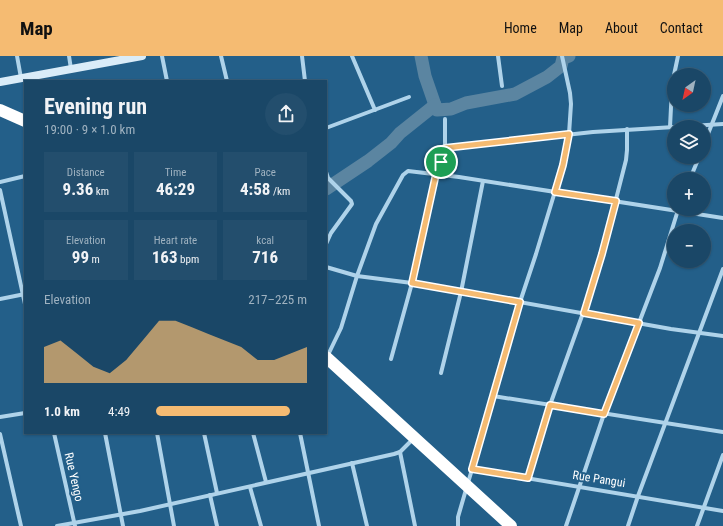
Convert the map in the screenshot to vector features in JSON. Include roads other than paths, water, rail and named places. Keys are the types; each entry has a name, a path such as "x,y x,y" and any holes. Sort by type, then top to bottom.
{"highway":[{"path":"0,110 24,121"},
{"path":"327,358 510,526"}],"main road":[{"path":"0,82 71,69 116,58 142,56"}],"street":[{"path":"17,56 21,78"},
{"path":"69,56 71,69"},
{"path":"162,56 167,80"},
{"path":"220,56 227,80"},
{"path":"302,56 305,80"},
{"path":"352,56 375,110"},
{"path":"498,56 502,86"},
{"path":"458,526 458,517 520,302 563,165 569,134 571,104 562,56"},
{"path":"675,68 678,56"},
{"path":"327,128 409,96"},
{"path":"723,96 712,124 723,124"},
{"path":"391,359 412,283 436,174 445,148 445,119"},
{"path":"445,148 569,134 667,127"},
{"path":"528,478 550,405 584,313 602,254 627,155 627,129"},
{"path":"327,355 341,328 357,276 376,224 405,172 410,171 436,174 667,208"},
{"path":"0,182 24,176"},
{"path":"327,176 351,201 352,204 331,233 327,242"},
{"path":"441,373 461,292 483,181"},
{"path":"0,190 24,294 0,299"},
{"path":"566,526 604,414 660,268 676,216"},
{"path":"711,216 723,218"},
{"path":"327,267 357,276 412,283 639,323 723,336"},
{"path":"628,526 723,269"},
{"path":"493,396 723,432"},
{"path":"0,418 24,412"},
{"path":"0,434 20,526"},
{"name":"Rue Yengo","path":"54,434 74,524"},
{"path":"105,434 123,526"},
{"path":"157,434 174,526"},
{"path":"204,434 217,493"},
{"path":"253,434 266,482"},
{"path":"300,434 319,526"},
{"path":"57,526 74,524 120,513 140,511 400,452 414,438"},
{"path":"400,452 416,526"},
{"path":"697,526 723,455"},
{"path":"352,463 367,526"},
{"name":"Rue Pangui","path":"472,469 723,511"},
{"path":"250,487 262,526"},
{"path":"210,495 217,526"}],"waterway":[{"path":"421,56 425,76 435,105"},
{"path":"327,188 368,161 435,105 437,110 451,109 466,103 515,94 547,77 561,66 563,58 569,56"}]}
